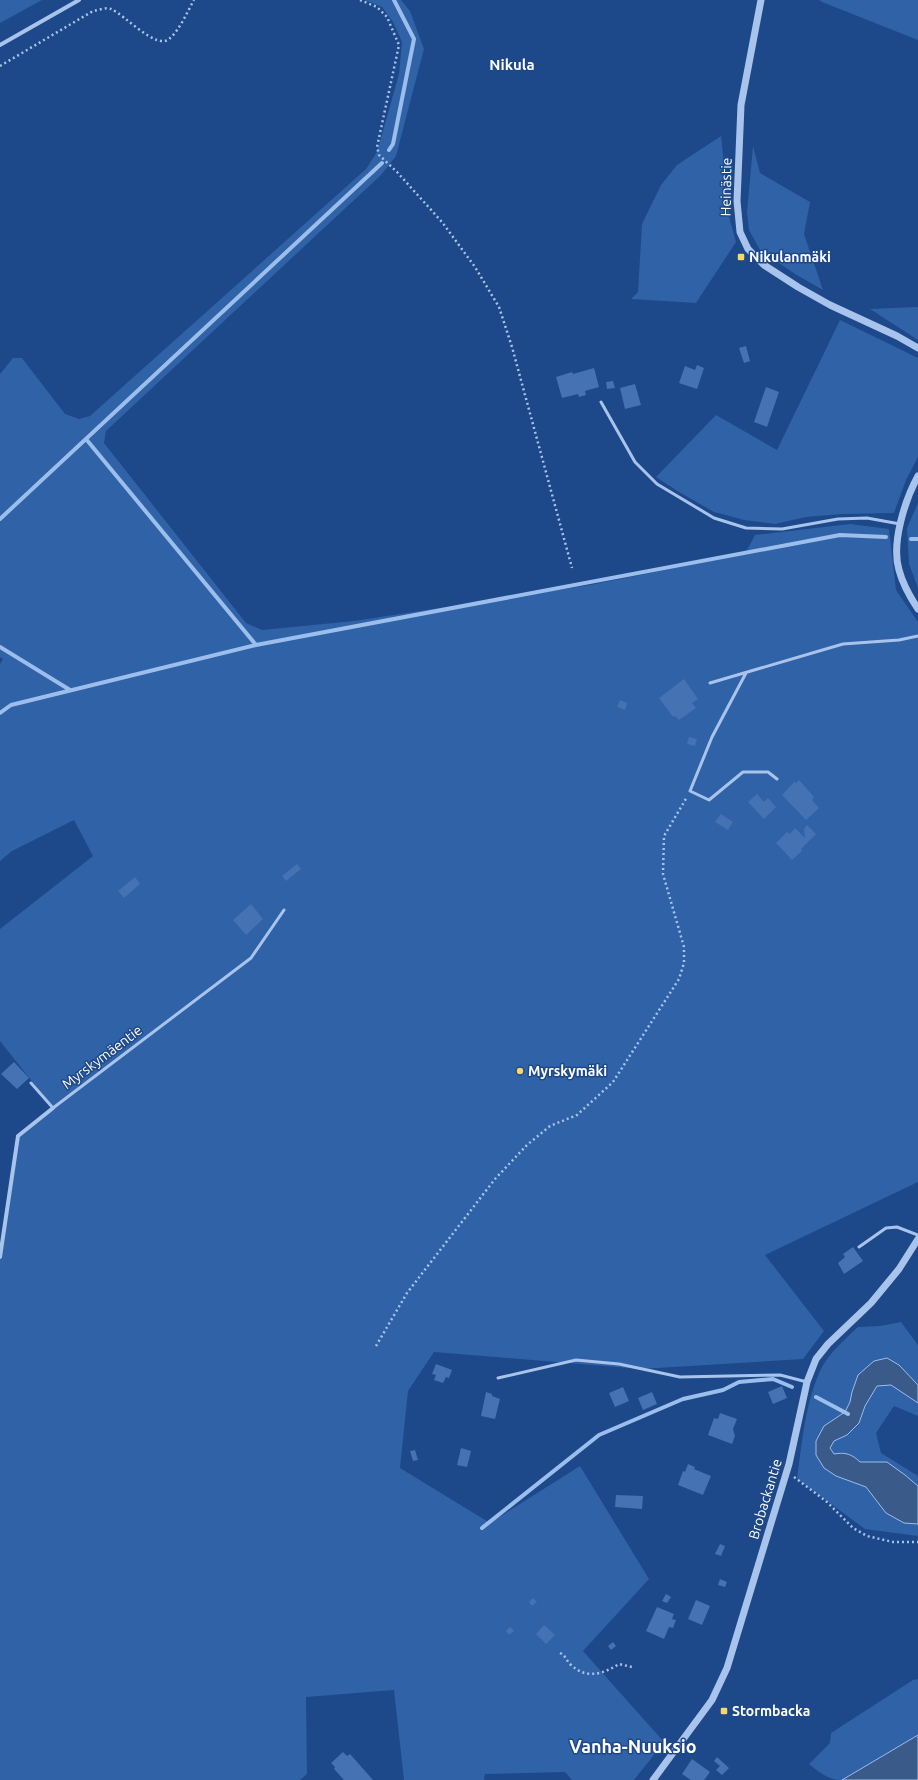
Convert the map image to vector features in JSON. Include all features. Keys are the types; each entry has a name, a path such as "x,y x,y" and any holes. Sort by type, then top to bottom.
{"street":[{"path":"0,45 80,0"},
{"name":"Heinästie","path":"761,0 741,105 738,201 740,232 748,249 764,265 830,305 897,336 918,348"},
{"path":"918,476 908,498 900,524 896,548 898,569 908,595 918,609"},
{"name":"Myrskymäentie","path":"0,1257 18,1136 53,1108"},
{"name":"Brobackantie","path":"653,1780 712,1700 727,1668 786,1473 807,1382 816,1359 828,1344 871,1303 899,1269 918,1239"}],"lane":[{"path":"601,402 635,462 657,484 714,518 746,528 782,529 838,519 867,518 900,524"},
{"path":"710,683 843,644 899,640 918,636"},
{"path":"746,673 712,737 690,791 709,800 743,772 768,772 777,779"},
{"name":"Myrskymäentie","path":"53,1108 251,958 284,910"},
{"path":"31,1084 53,1108"},
{"path":"859,1247 886,1228 897,1227 918,1235"},
{"path":"498,1378 576,1360 619,1364 680,1377 780,1375 807,1382"}],"path":[{"path":"0,66 93,11 110,8 121,14 155,40 162,42 168,40 177,29 194,0"},
{"path":"360,0 377,7 387,17 400,45 377,147 379,155 397,172 442,222 475,267 499,307 512,347 572,568"},
{"path":"376,1346 407,1294 495,1179 527,1145 550,1126 577,1116 613,1082 679,979 684,963 684,947 663,874 664,836 690,791"},
{"path":"786,1473 827,1502 853,1528 867,1536 894,1542 918,1542"},
{"path":"560,1653 566,1656 569,1664 578,1670 592,1675 609,1670 619,1664 632,1668"}],"shaded area":[{"path":"0,0 42,0 0,23"},
{"path":"365,0 401,0 410,11 424,49 396,156 381,175 106,431 104,443 246,623 262,630 354,621 590,585 745,554 755,535 850,524 889,529 896,590 918,622 918,1182 765,1255 824,1331 803,1359 641,1369 434,1352 408,1391 400,1468 490,1523 580,1466 649,1579 583,1651 664,1742 634,1780 572,1780 565,1772 485,1774 484,1780 404,1780 394,1690 306,1697 307,1774 300,1780 0,1780 0,1257 18,1136 53,1108 0,1041 0,929 93,856 74,820 12,851 0,861 0,664 3,659 0,657 0,374 13,358 22,358 65,414 79,419 90,416 366,169 377,152 399,74 402,42 393,22 382,7"},
{"path":"819,0 918,0 918,40 822,2"},
{"path":"721,136 730,221 736,242 696,303 631,299 638,292 642,224 661,185 677,165"},
{"path":"753,146 760,173 810,202 804,234 823,290 795,274 760,250 749,230 747,212"},
{"path":"918,307 918,340 870,309"},
{"path":"840,320 918,358 918,457 906,480 894,513 842,514 806,517 775,524 744,520 714,512 656,477 716,415 777,450"},
{"path":"918,503 918,588 909,564 907,528"},
{"path":"901,1322 918,1345 918,1416 894,1406 876,1433 881,1453 918,1476 918,1536 865,1529 797,1479 807,1410 823,1365 837,1348 858,1327 880,1326"},
{"path":"887,1358 899,1365 918,1385 918,1403 891,1385 877,1386 865,1406 859,1423 847,1435 834,1441 830,1448 834,1454 848,1454 860,1462 887,1462 918,1486 918,1524 904,1523 886,1513 866,1487 836,1476 824,1468 816,1455 816,1441 824,1426 845,1412 850,1402 858,1375 874,1361"},
{"path":"918,1679 918,1735 842,1780 832,1779 820,1773 809,1764 830,1743 831,1733 913,1680"},
{"path":"918,1735 918,1780 842,1780"}],"building":[{"path":"746,346 750,361 744,363 739,348"},
{"path":"697,365 704,368 697,389 679,383 685,366 695,370"},
{"path":"594,368 599,387 585,391 586,395 579,397 578,394 562,398 556,377"},
{"path":"613,381 615,388 607,389 606,382"},
{"path":"635,384 641,405 625,409 620,388"},
{"path":"766,387 779,392 767,427 754,422"},
{"path":"684,679 698,699 692,703 696,708 679,720 675,716 673,717 659,698"},
{"path":"620,700 627,703 625,710 617,707"},
{"path":"689,737 697,739 695,746 687,744"},
{"path":"799,780 814,797 812,800 819,808 806,820 782,795 794,782 796,783"},
{"path":"757,794 764,802 768,798 776,807 764,819 748,802"},
{"path":"721,814 733,822 728,830 715,822"},
{"path":"807,825 816,834 801,849 802,851 792,860 776,843 787,832 790,834 795,828 805,838 804,829"},
{"path":"297,864 301,869 286,881 282,876"},
{"path":"135,877 140,884 124,898 118,891"},
{"path":"251,904 263,919 246,935 233,920"},
{"path":"14,1062 29,1078 17,1089 1,1074"},
{"path":"853,1247 863,1261 844,1274 838,1263 845,1257 843,1254"},
{"path":"436,1364 452,1370 449,1378 446,1377 443,1383 434,1380 436,1375 432,1374"},
{"path":"782,1386 787,1398 773,1404 768,1392"},
{"path":"623,1387 629,1401 615,1407 609,1393"},
{"path":"486,1392 500,1399 495,1419 481,1416"},
{"path":"652,1392 657,1404 643,1410 638,1398"},
{"path":"720,1413 737,1419 733,1429 735,1436 732,1444 708,1435 714,1418 718,1419"},
{"path":"461,1448 471,1451 467,1467 457,1465"},
{"path":"415,1450 418,1460 413,1461 410,1451"},
{"path":"688,1464 695,1467 694,1469 711,1476 703,1495 678,1485 683,1471 685,1472"},
{"path":"616,1495 643,1496 642,1509 615,1507"},
{"path":"720,1544 725,1546 721,1556 715,1554"},
{"path":"720,1579 727,1582 725,1587 718,1585"},
{"path":"666,1594 671,1597 667,1603 662,1601"},
{"path":"533,1598 537,1602 532,1606 529,1602"},
{"path":"696,1600 710,1606 702,1625 688,1619"},
{"path":"657,1607 674,1614 672,1619 676,1620 673,1628 669,1627 664,1639 646,1631"},
{"path":"544,1625 555,1635 546,1644 536,1634"},
{"path":"510,1627 514,1631 509,1635 506,1631"},
{"path":"613,1642 616,1646 611,1650 608,1646"},
{"path":"343,1752 347,1756 350,1754 373,1780 344,1780 334,1769 335,1767 331,1763"},
{"path":"717,1757 729,1768 722,1775 716,1770 720,1766 714,1761"},
{"path":"692,1759 710,1772 704,1780 691,1780 682,1774"}],"waterway":[{"path":"389,150 393,144 414,39 394,0"},
{"path":"0,519 382,163"},
{"path":"86,439 256,645"},
{"path":"0,713 11,705 256,645 840,535 886,537"},
{"path":"911,539 918,539"},
{"path":"0,647 70,690"},
{"path":"482,1528 599,1435 683,1399 723,1390 739,1382 773,1379 792,1387"},
{"path":"816,1397 848,1414"}],"place":[{"name":"Nikulanmäki","path":"741,257"},
{"name":"Myrskymäki","path":"520,1071"},
{"name":"Stormbacka","path":"724,1711"}],"district":[{"name":"Nikula","path":"512,65"},
{"name":"Vanha-Nuuksio","path":"633,1747"}]}
